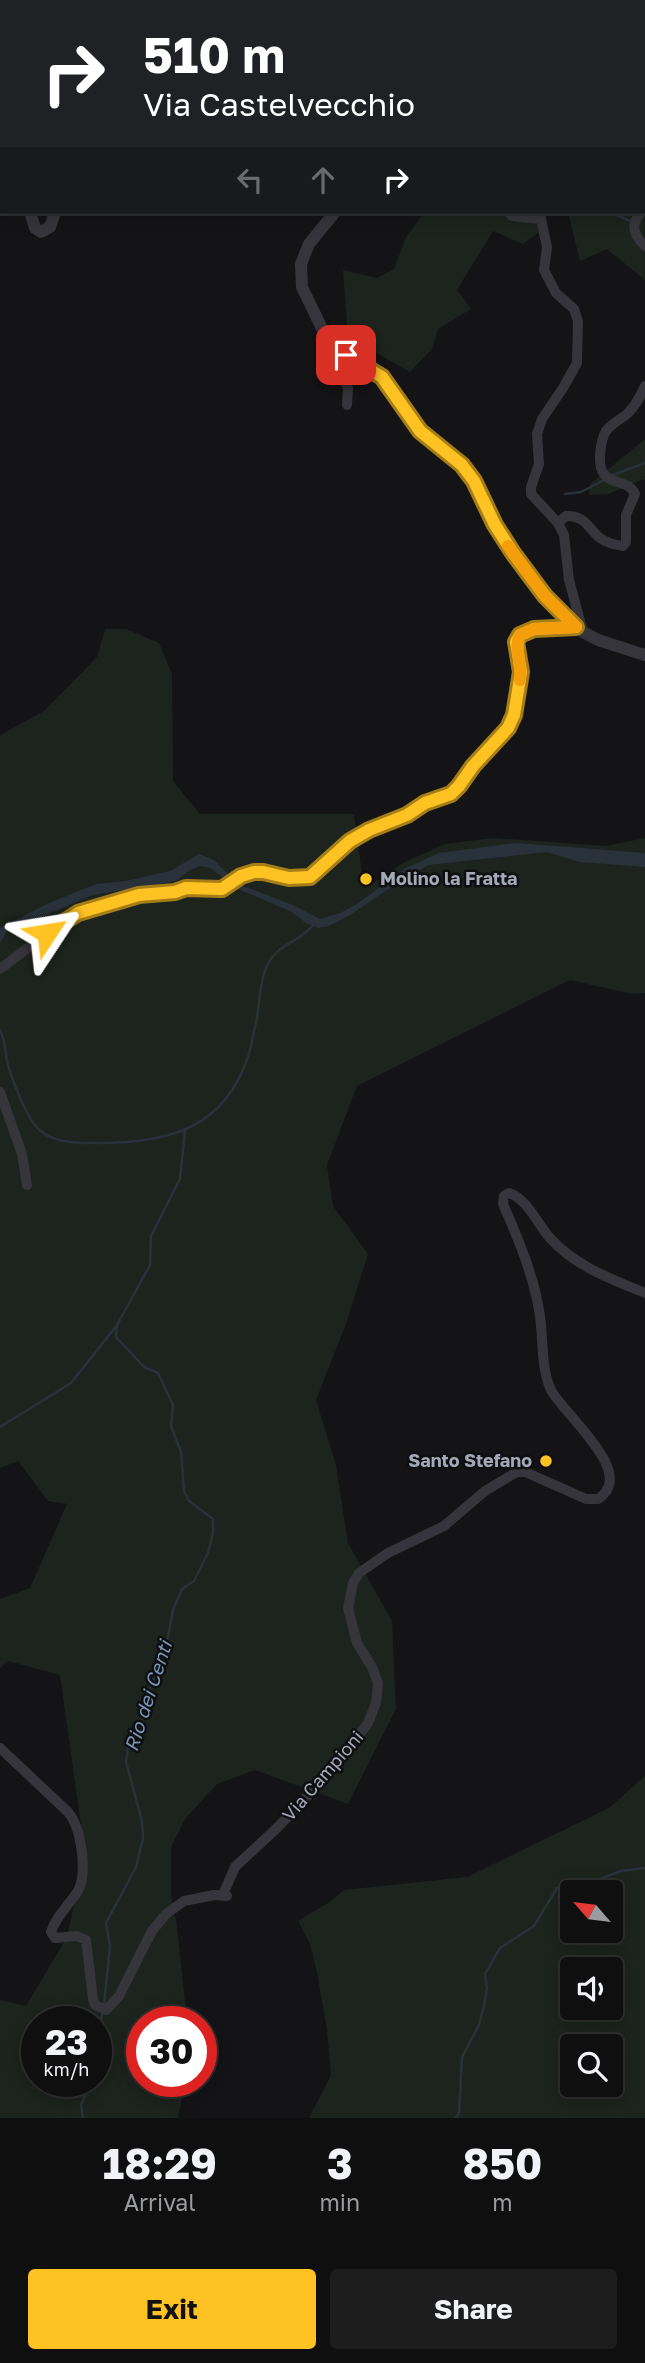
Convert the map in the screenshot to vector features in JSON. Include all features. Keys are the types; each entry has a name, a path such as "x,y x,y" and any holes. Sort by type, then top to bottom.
{"street":[{"path":"31,214 35,228 41,232 50,228 54,214"},
{"path":"333,214 309,244 301,264 300,276 306,299 321,328 338,350 382,377 420,431 462,465 474,481 495,525 545,596 580,629 598,640 645,654"},
{"path":"510,214 541,219 547,247 544,270 556,293 575,309 579,321 577,363 542,419 537,434 539,464 531,494 558,523 567,547 569,580 580,629"},
{"path":"639,214 634,220 634,229 636,238 645,246"},
{"path":"338,350 338,367 348,387 347,405"},
{"path":"558,523 566,516 576,516 589,524 602,540 619,546 626,542 625,515 635,494 628,484 610,480 603,474 600,467 602,446 606,431 633,408 645,386"},
{"path":"0,969 60,923 86,910 139,895 175,892 186,888 222,889 241,876 263,872 289,878 310,877 350,841 369,830 407,815 425,803 454,792 511,722 521,672 516,642 520,635 534,629 580,629"},
{"path":"0,1093 22,1154 27,1185"},
{"name":"Via Campioni","path":"0,1748 72,1815 82,1855 82,1878 78,1890 51,1932 55,1938 77,1936 86,1940 95,2006 106,2010 119,1996 152,1931 163,1917 184,1901 214,1895 227,1896 223,1892 235,1867 278,1827 335,1767 363,1732 379,1690 376,1676 357,1643 350,1621 349,1596 359,1573 388,1553 444,1526 485,1491 515,1473 523,1471 533,1474 586,1499 598,1499 608,1490 611,1483 609,1469 592,1442 557,1398 548,1381 536,1296 503,1204 504,1196 509,1193 520,1199 549,1237 575,1260 603,1276 645,1293"}],"shaded area":[{"path":"423,214 546,214 547,226 523,244 493,231 457,290 471,309 438,329 432,349 410,372 348,337 343,270 377,278 394,269 406,237"},
{"path":"546,214 644,214 645,280 607,249 580,261 569,216"},
{"path":"645,439 645,479 608,494 589,495 590,484"},
{"path":"105,629 126,629 159,643 172,674 173,781 200,814 354,814 364,889 403,863 445,844 493,838 606,846 645,838 645,993 632,994 570,980 357,1086 327,1165 333,1206 368,1254 346,1324 316,1400 336,1465 348,1543 392,1621 396,1709 348,1804 255,1770 217,1784 185,1819 171,1847 171,1895 185,2006 126,2006 126,2097 182,2097 178,2118 0,2118 0,2000 26,2006 67,1937 80,1877 81,1825 60,1675 8,1661 0,1668 0,1599 30,1588 67,1504 48,1501 18,1461 0,1468 0,735 44,711 97,657"},
{"path":"516,843 645,853 645,867 579,862 547,852 428,865 350,915 329,926 318,928 292,912 236,888 211,868 200,866 176,881 92,895 6,933 0,943 0,928 49,903 96,884 126,881 170,871 199,854 214,860 238,884 293,905 320,919 357,904 406,868 439,853"},
{"path":"645,1776 645,2118 309,2118 331,2075 317,1972 310,1944 298,1921 344,1890 467,1877 609,1808"}],"waterway":[{"path":"614,214 632,222"},
{"path":"613,475 645,463"},
{"path":"565,494 581,492 604,480"},
{"name":"Rio dei Centi","path":"0,1030 18,1094 40,1131 55,1139 81,1143 148,1140 171,1135 191,1127 225,1100 239,1079 249,1054 262,979 271,958 313,925"},
{"name":"Rio dei Centi","path":"104,2005 110,1946 106,1923 136,1867 143,1839 142,1821 126,1762 128,1748 148,1707 150,1688 164,1658 173,1610 182,1589 194,1581 208,1553 213,1533 213,1519 189,1501 184,1491 181,1452 171,1426 173,1405 158,1373 144,1367 116,1337 117,1325 150,1265 151,1236 180,1179 185,1131"},
{"path":"0,1427 71,1383 117,1325"},
{"path":"456,2118 459,2113 462,2057 479,2025 487,1989 485,1974 500,1948 534,1926 557,1888 587,1884 621,1871 645,1868"},
{"name":"Rio dei Centi","path":"83,2118 81,2105 85,2097"}],"slow traffic":[{"path":"508,546 545,596 576,627 523,632 516,642 521,663 520,680"}],"place":[{"name":"Molino la Fratta","path":"366,879"},
{"name":"Santo Stefano","path":"546,1461"}],"route":[{"path":"47,933 78,913 139,895 155,895 186,888 222,889 241,876 254,872 297,879 310,877 350,841 369,830 407,815 425,803 454,792 473,766 508,728 514,715 521,672 517,638 523,632 534,629 576,627 545,596 502,538 474,481 462,465 420,431 382,377 346,355"}]}
